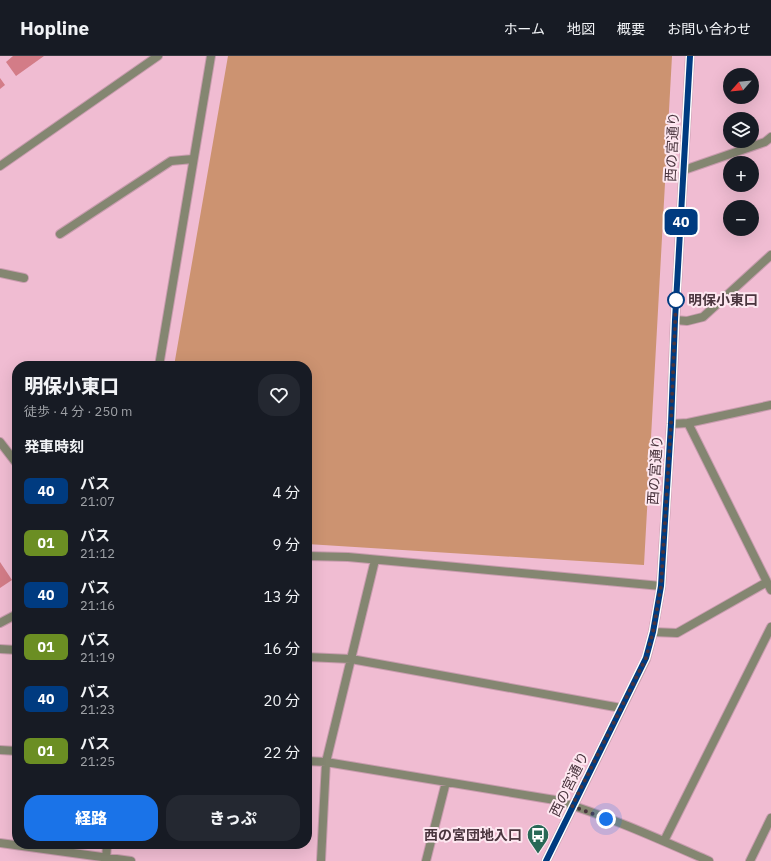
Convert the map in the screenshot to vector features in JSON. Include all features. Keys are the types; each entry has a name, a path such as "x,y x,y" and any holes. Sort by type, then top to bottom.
{"street":[{"path":"0,166 158,56"},
{"path":"160,361 211,56"},
{"name":"西の宮通り","path":"546,861 646,658 653,632 661,586 690,56"},
{"path":"684,170 765,142 771,137"},
{"path":"60,234 171,162 193,159"},
{"path":"675,320 694,320 702,317 771,255"},
{"path":"0,273 24,278"},
{"path":"671,424 688,423 771,404"},
{"path":"653,632 677,633 770,587 688,423"},
{"path":"0,442 12,458"},
{"path":"312,556 348,557 661,586"},
{"path":"321,861 326,762 375,560"},
{"path":"0,623 12,617"},
{"path":"664,841 771,628"},
{"path":"0,649 12,650"},
{"path":"312,657 352,659 621,708"},
{"path":"0,750 12,751"},
{"path":"312,761 326,762 555,800 664,841 709,861"},
{"path":"426,861 446,782"},
{"path":"750,861 771,818"},
{"path":"0,843 12,845"},
{"path":"40,849 131,861"}],"shaded area":[{"path":"228,56 672,56 644,565 312,544 312,361 175,361"}],"building":[{"path":"13,56 44,56 16,76 6,62"},
{"path":"0,78 5,85 0,89"},
{"path":"0,562 12,580 0,588"}],"bus line":[{"name":"40","path":"546,861 646,658 653,632 661,586 690,56"}],"place":[{"name":"明保小東口","path":"676,300"},
{"name":"西の宮団地入口","path":"538,854"}],"route":[{"path":"606,819 572,806 646,658 653,632 661,586 671,424 676,300"}]}
